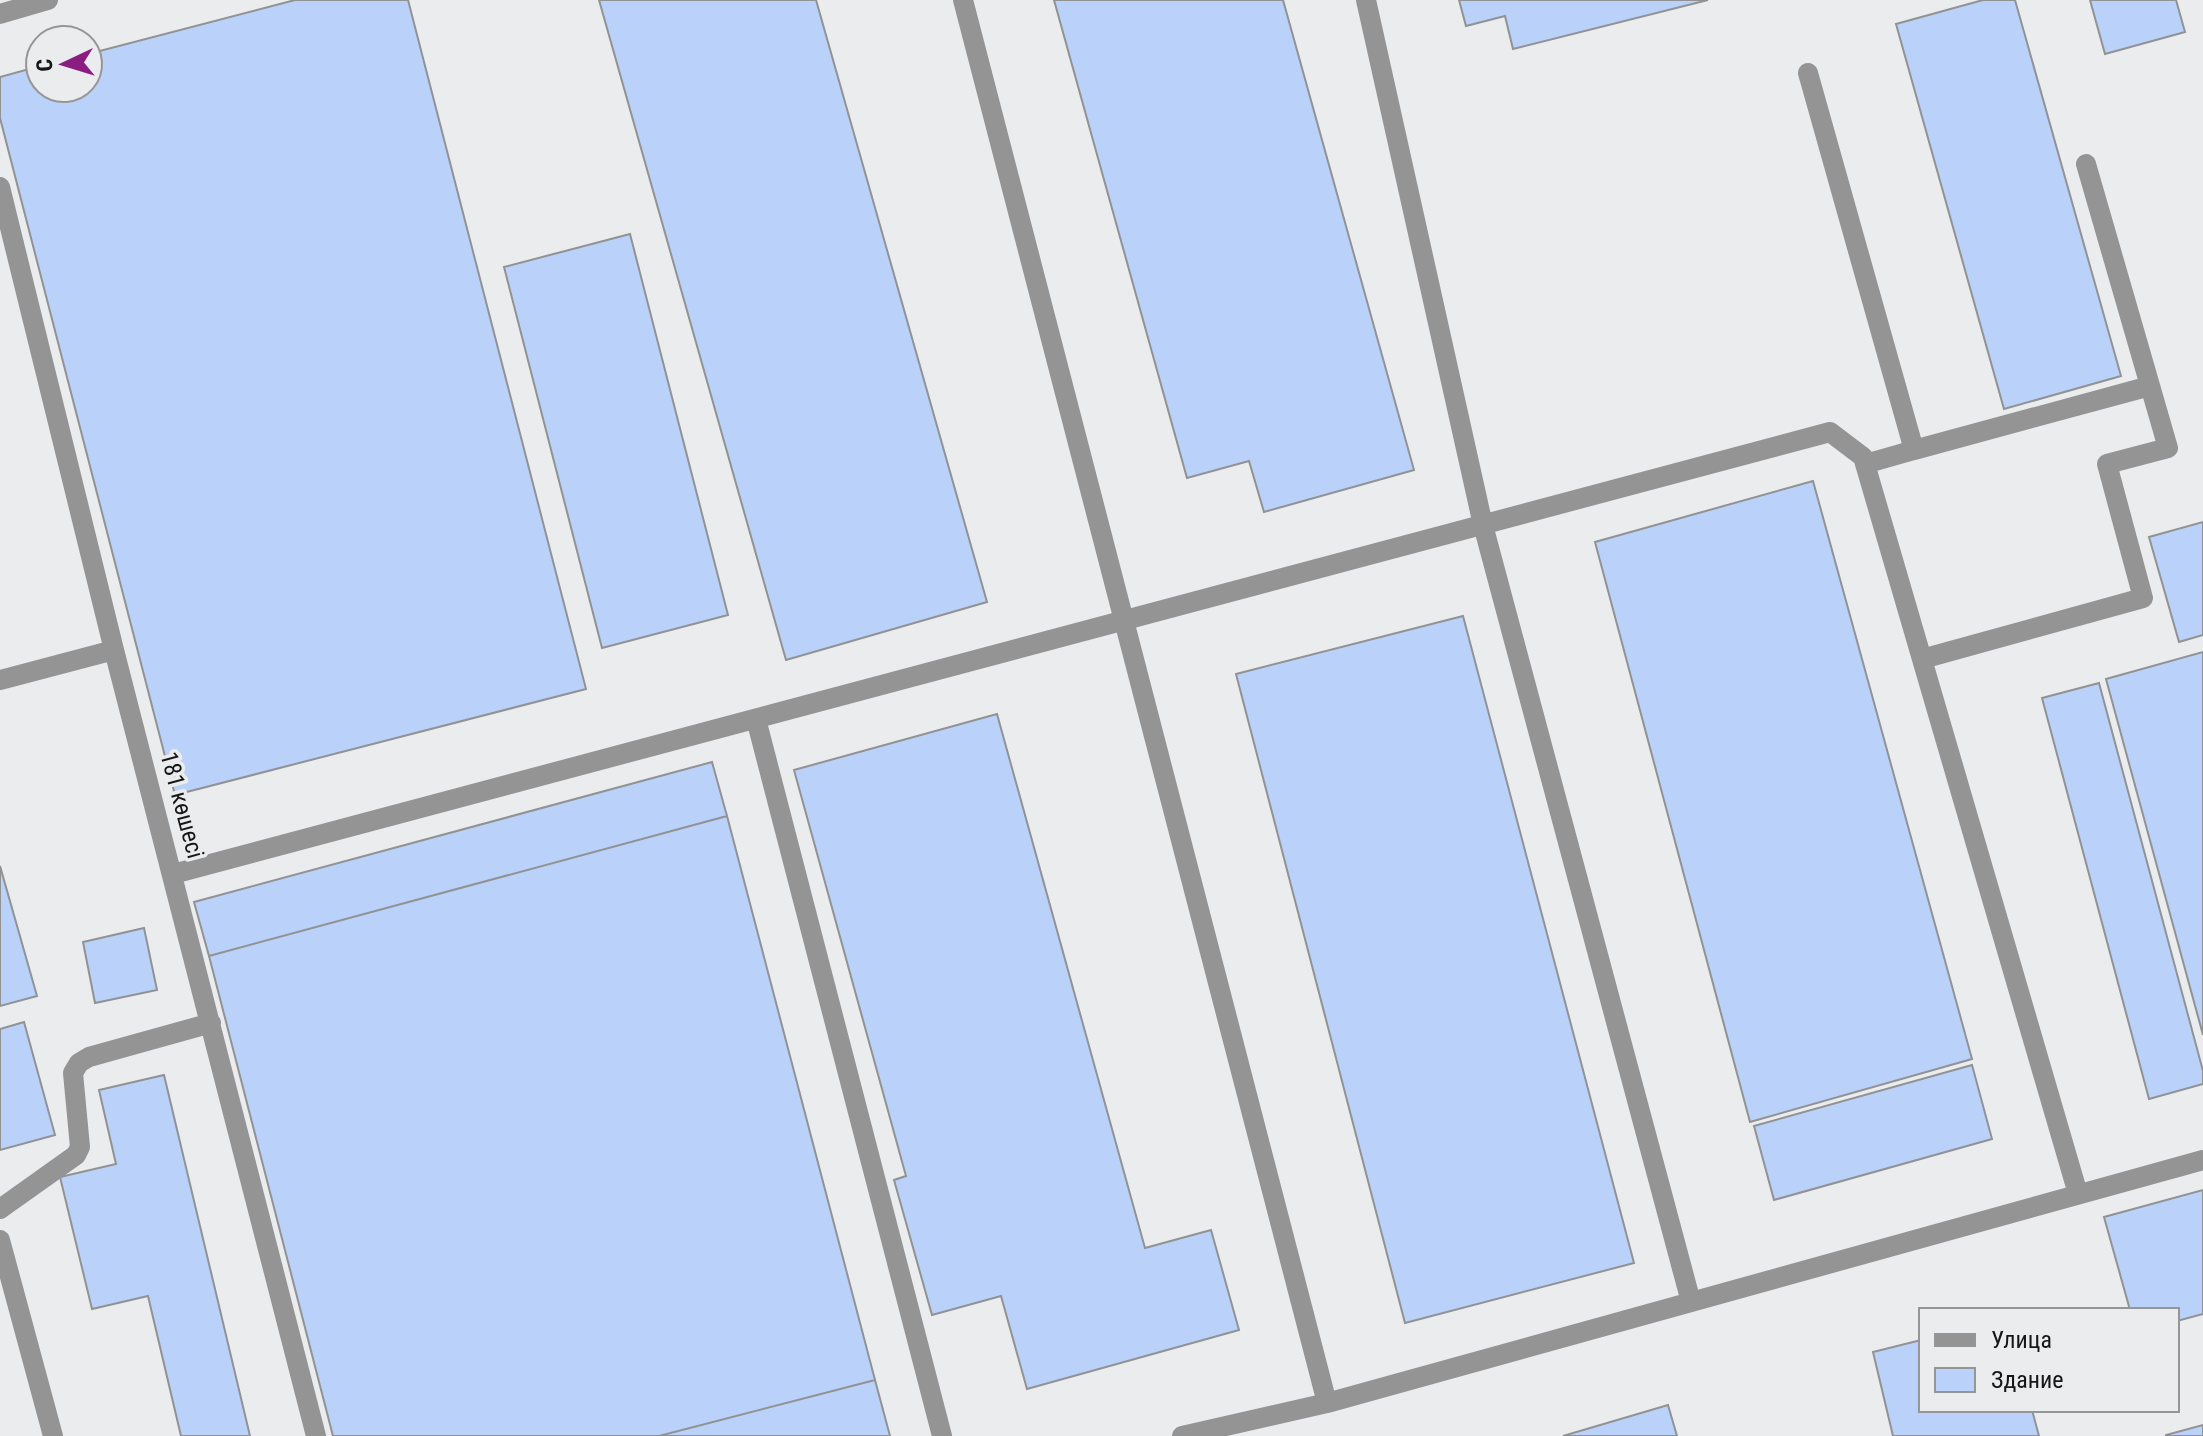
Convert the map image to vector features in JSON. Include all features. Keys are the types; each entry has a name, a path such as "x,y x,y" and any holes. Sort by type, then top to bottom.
{"street":[{"path":"0,14 48,0"},
{"path":"963,0 1327,1403"},
{"path":"1366,0 1483,525 1691,1302"},
{"path":"1808,73 1914,450"},
{"path":"1922,659 2143,598 2107,464 2168,448 2086,164"},
{"name":"181 көшесі","path":"0,187 114,650 316,1436"},
{"path":"1865,464 2150,386"},
{"path":"173,874 1830,432 1863,457 2078,1194"},
{"path":"0,680 114,650"},
{"path":"756,719 942,1436"},
{"path":"0,1209 76,1155 80,1147 73,1073 79,1063 89,1057 211,1023"},
{"path":"1182,1436 1327,1403 2203,1160"},
{"path":"0,1240 53,1436"}],"building":[{"path":"295,0 408,0 586,689 175,795 0,118 0,77 24,70 24,104 104,104 104,50"},
{"path":"599,0 816,0 987,602 786,660"},
{"path":"1054,0 1283,0 1414,470 1264,512 1249,461 1187,478"},
{"path":"1459,0 1708,0 1513,49 1505,16 1466,26"},
{"path":"1983,0 2015,0 2121,376 2004,409 1896,24"},
{"path":"2090,0 2176,0 2185,32 2105,54"},
{"path":"630,234 728,615 602,648 504,267"},
{"path":"1813,481 1972,1059 1750,1122 1595,542"},
{"path":"2203,522 2203,635 2179,642 2149,537"},
{"path":"1463,616 1634,1263 1405,1323 1236,674"},
{"path":"2203,652 2203,1035 2106,679"},
{"path":"2099,683 2203,1071 2203,1084 2149,1099 2042,698"},
{"path":"997,714 1145,1248 1211,1230 1239,1330 1027,1389 1001,1296 932,1315 894,1180 906,1176 794,770"},
{"path":"712,762 727,816 209,956 194,902"},
{"path":"727,816 875,1380 659,1436 333,1436 209,956"},
{"path":"0,866 37,996 0,1006"},
{"path":"144,928 157,990 95,1003 83,942"},
{"path":"24,1022 55,1135 0,1150 0,1029"},
{"path":"1972,1065 1992,1139 1774,1200 1754,1126"},
{"path":"164,1075 250,1436 181,1436 148,1296 92,1309 60,1177 116,1164 99,1090"},
{"path":"2203,1190 2203,1314 2179,1320 2179,1308 2129,1308 2104,1217"},
{"path":"1919,1340 1919,1412 2033,1412 2039,1436 1893,1436 1873,1352"},
{"path":"875,1380 890,1436 659,1436"},
{"path":"1668,1405 1677,1436 1563,1436"},
{"path":"2203,1425 2203,1436 2166,1436 2166,1435"}]}
